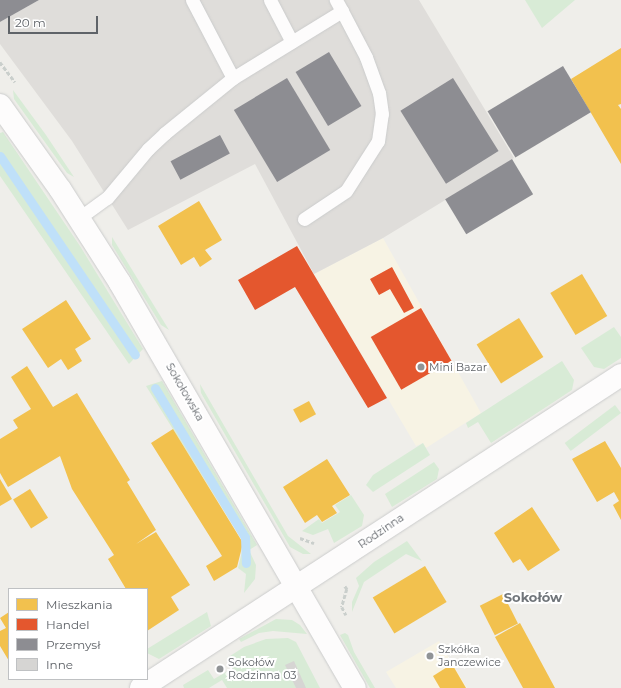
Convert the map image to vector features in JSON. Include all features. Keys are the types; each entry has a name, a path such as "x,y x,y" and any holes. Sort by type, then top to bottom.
{"street":[{"name":"Sokołowska","path":"0,105 79,218 186,393 355,688"},
{"name":"Rodzinna","path":"141,688 621,374"}],"lane":[{"path":"192,0 233,78"},
{"path":"270,0 292,42"},
{"path":"79,218 107,198 148,149 165,133 233,78 292,42 339,5 366,57 379,93 382,114 378,141 346,191 304,219"}],"shaded area":[{"path":"39,0 419,0 514,158 383,238 314,274 255,164 128,230 72,141 0,44 0,22"},
{"path":"383,238 481,413 426,448 423,443 416,446 314,274"},
{"name":"Szkółka Janczewice","path":"439,641 467,688 396,688 386,672"}],"green space":[{"path":"525,0 575,0 542,28"},
{"path":"13,90 74,177 67,173 14,99"},
{"path":"3,132 80,246 143,349 129,364 0,176 0,133"},
{"path":"112,237 169,330 161,325 112,245"},
{"path":"614,327 621,337 621,358 604,369 594,367 581,348"},
{"path":"562,361 574,380 572,390 491,443 478,422 468,428 466,423"},
{"path":"162,381 257,545 249,550 256,565 255,579 244,593 246,574 238,568 244,543 146,386"},
{"path":"200,384 288,536 311,554 303,554 290,547 201,393"},
{"path":"615,405 621,413 571,451 565,443"},
{"path":"423,443 430,455 373,492 366,485 373,475"},
{"path":"434,462 439,469 437,479 392,507 385,494"},
{"path":"351,495 364,515 362,526 334,543 328,529 313,535 302,531 319,519 322,523 340,512 335,505"},
{"path":"407,541 422,561 406,554 364,582 352,612 352,602 359,586 356,578 374,562"},
{"path":"207,612 211,626 159,659 148,654 148,648"},
{"path":"276,619 292,620 300,625 307,634 273,631 259,633 241,642 239,639"},
{"path":"345,633 348,635 354,652 375,688 370,688 340,635"},
{"path":"288,638 296,642 320,688 227,688 222,680 209,688 184,688 183,685 208,670 214,679 233,668 227,658 244,647 266,639"}],"building: Mieszkania":[{"path":"621,48 621,104 618,105 621,109 621,164 571,79"},
{"path":"199,201 222,240 205,250 212,259 200,267 194,257 181,265 158,226"},
{"path":"582,274 607,316 576,335 550,293"},
{"path":"66,300 91,339 75,349 82,361 68,370 61,359 48,368 22,329"},
{"path":"519,318 543,357 501,384 477,344"},
{"path":"27,366 53,407 77,393 130,480 127,482 156,530 136,544 156,532 190,585 171,597 179,610 148,630 148,588 125,588 108,559 114,555 72,489 60,456 8,487 0,473 0,439 18,428 13,420 31,409 11,377"},
{"path":"309,401 316,414 300,423 293,409"},
{"path":"173,429 243,543 237,567 214,581 206,566 222,556 151,443"},
{"path":"605,441 621,468 621,520 613,505 619,501 614,492 597,502 572,459"},
{"path":"327,459 350,495 332,506 337,513 322,522 317,515 305,523 283,487"},
{"path":"0,479 12,499 0,506"},
{"path":"30,489 48,518 31,528 13,500"},
{"path":"532,507 560,550 528,571 520,559 513,563 494,533"},
{"path":"425,566 447,602 394,633 373,597"},
{"path":"503,594 518,623 495,635 480,606"},
{"path":"8,613 8,659 0,646 0,631 6,628 0,618"},
{"path":"520,623 555,688 523,688 495,637"},
{"path":"452,664 466,688 440,688 433,676"}],"building: Handel":[{"path":"297,246 387,398 368,408 295,287 255,310 238,280"},
{"path":"392,267 414,308 404,313 390,289 379,295 370,279"},
{"path":"421,308 452,361 401,390 371,337"}],"building: Przemysł":[{"path":"0,0 39,0 0,22"},
{"path":"329,52 361,106 328,126 296,72"},
{"path":"563,66 591,112 515,158 488,111"},
{"path":"287,78 330,150 277,182 234,110"},
{"path":"453,78 499,151 446,184 400,111"},
{"path":"220,135 230,154 180,180 171,161"},
{"path":"512,159 533,194 466,234 445,199"}],"building: Inne":[{"path":"294,661 306,688 296,688 285,665"}],"waterway":[{"path":"0,156 135,355"},
{"path":"155,388 245,537 246,563"}],"place":[{"name":"Mini Bazar","path":"421,367"},
{"name":"Szkółka Janczewice","path":"430,656"},
{"name":"Sokołów Rodzinna 03","path":"220,669"}],"district":[{"name":"Sokołów","path":"533,597"}]}
